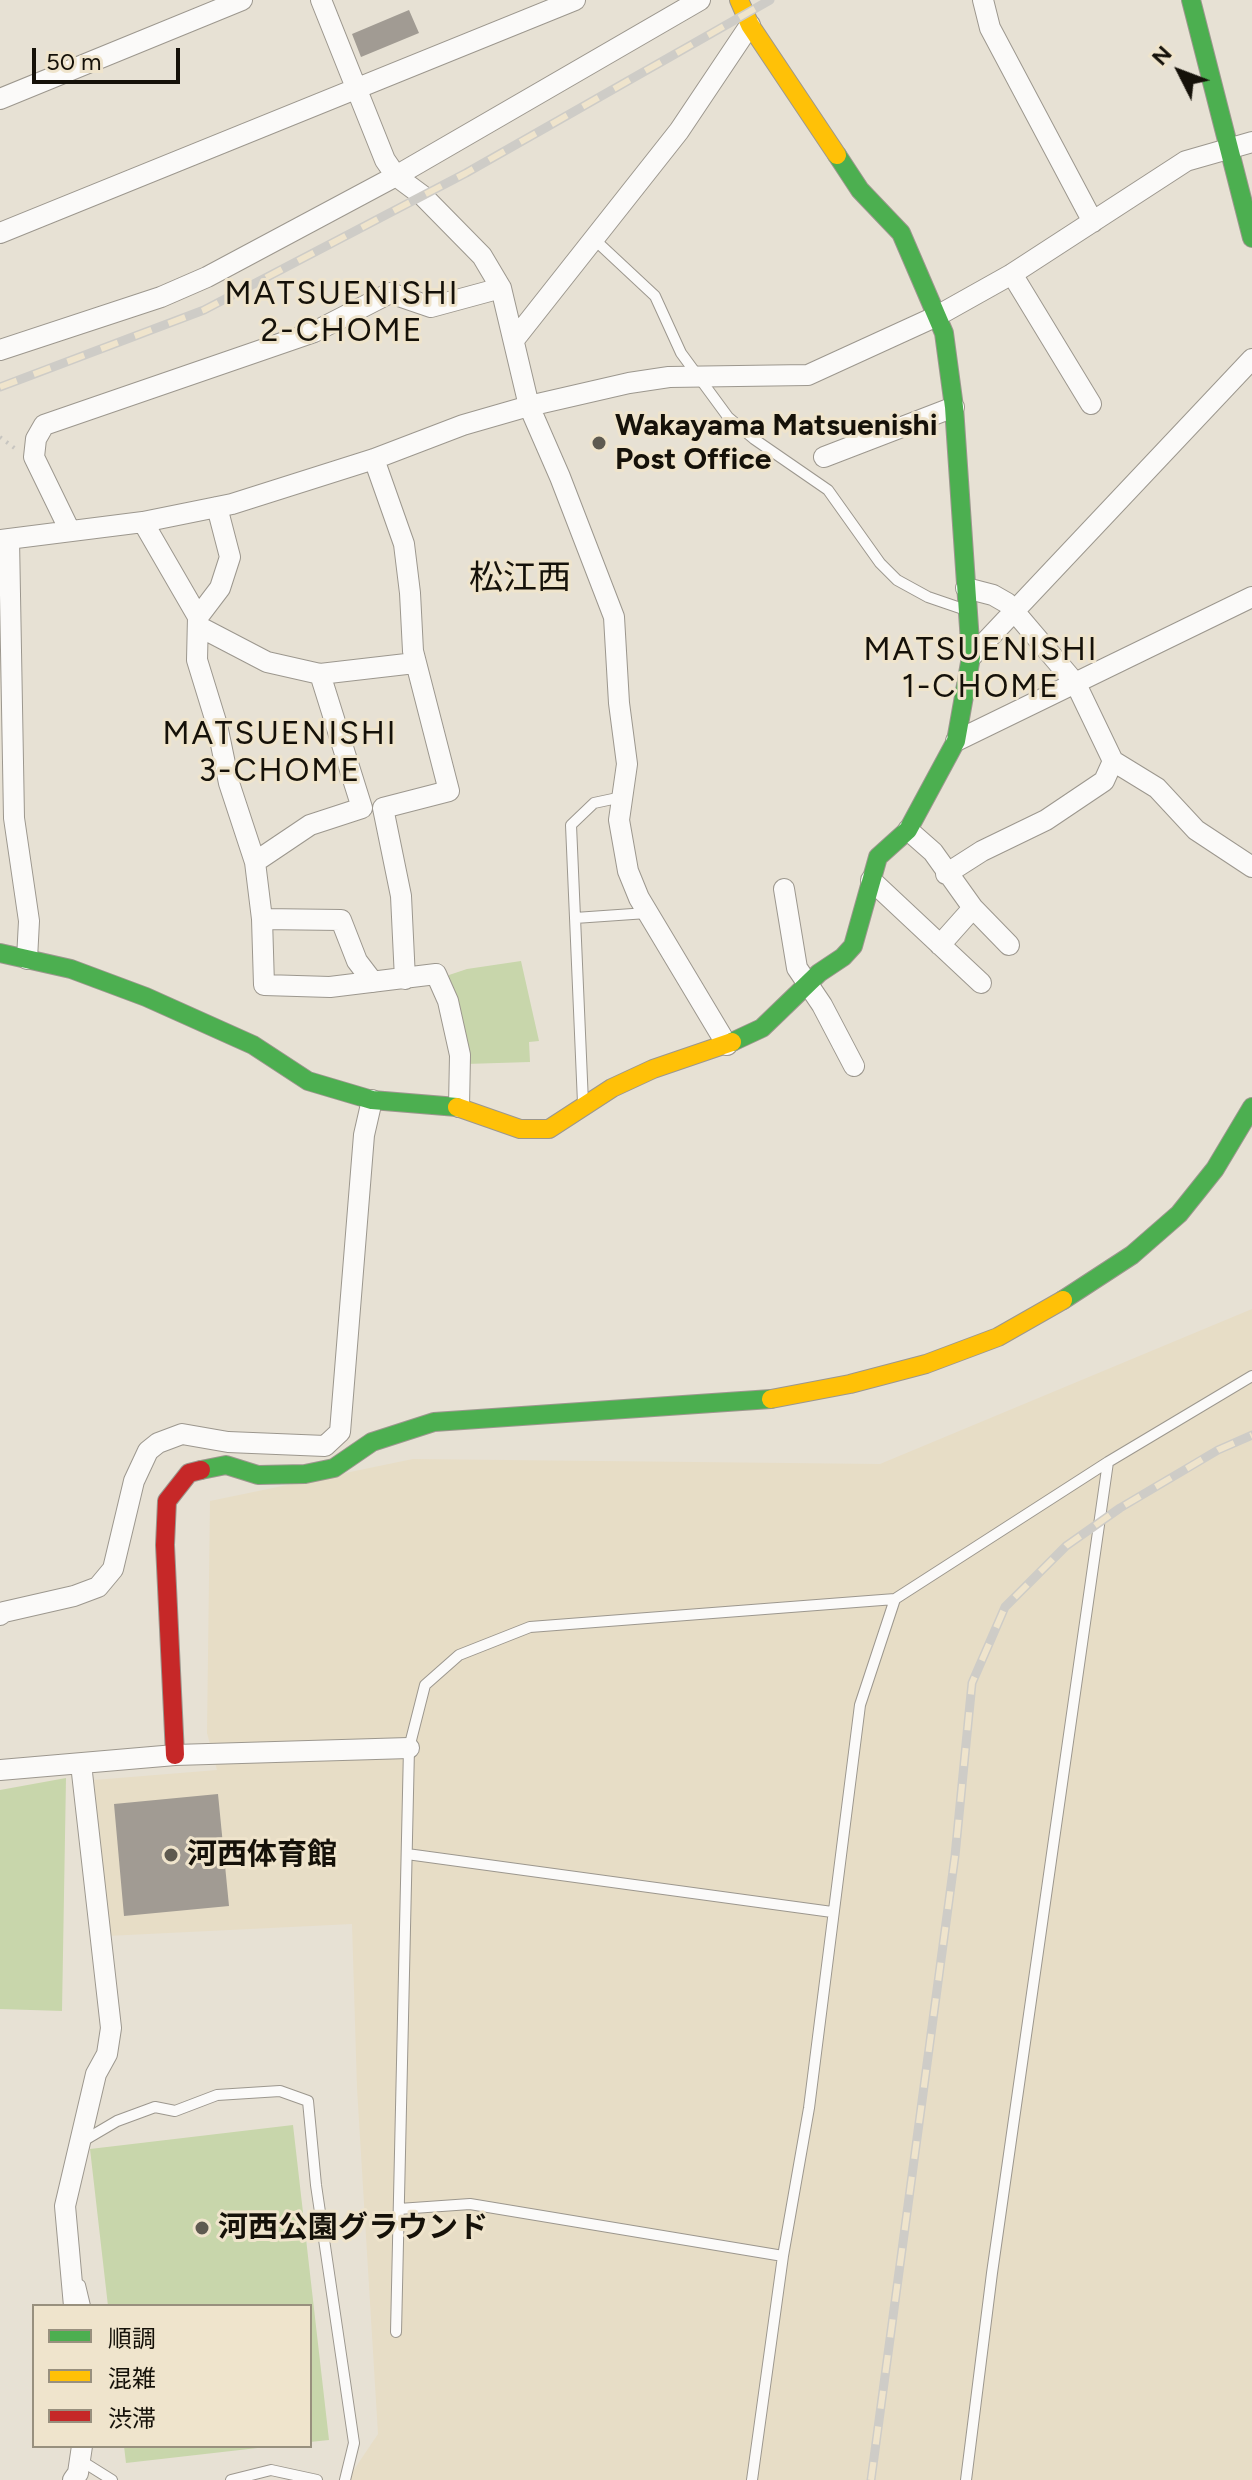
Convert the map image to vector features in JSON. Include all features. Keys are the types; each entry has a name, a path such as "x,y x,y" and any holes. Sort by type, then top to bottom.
{"street":[{"path":"0,99 242,0"},
{"path":"321,0 385,160 396,176 423,196 482,256 501,288 529,406 614,617 619,703 627,764 619,820 628,871 647,913 727,1045"},
{"path":"0,233 575,0"},
{"path":"0,350 161,297 207,277 396,176 700,0"},
{"path":"0,953 71,969 146,997 253,1045 308,1081 372,1100 459,1107 520,1129 549,1129 612,1088 653,1069 727,1045 762,1028 853,946 878,857 908,830 956,741 971,657 954,407 944,333 901,233 860,190 750,25 739,0"},
{"path":"983,0 990,28 1093,222"},
{"path":"1191,0 1252,238"},
{"path":"514,340 679,131 750,25"},
{"path":"27,959 29,921 14,818 5,540 143,522 217,507 374,459 463,425 629,383 669,377 808,375 937,316 1012,274 1186,161 1252,142"},
{"path":"1012,274 1091,404"},
{"path":"70,531 34,457 36,439 44,425 314,332 390,293 431,307 501,288"},
{"path":"971,657 1252,359"},
{"path":"824,457 954,407"},
{"path":"374,459 404,544 415,663 449,791 383,808 401,896 405,979"},
{"path":"198,622 220,588 230,557 217,507"},
{"path":"143,522 198,622 197,660 217,725 229,783 255,862 262,919 264,985 330,987 436,974 448,1001 460,1055 459,1107"},
{"path":"966,588 993,595 1014,611 1076,684 1113,761 1157,788 1196,830 1252,867"},
{"path":"956,741 1252,597"},
{"path":"198,622 267,662 320,674 415,663"},
{"path":"255,862 310,825 362,808 320,674"},
{"path":"946,874 982,851 1046,820 1104,781 1113,761"},
{"path":"908,830 933,852 973,908 1009,945"},
{"path":"871,880 981,983"},
{"path":"784,889 797,968 822,1005 854,1066"},
{"path":"940,945 973,908"},
{"path":"262,919 341,920 357,961 373,982"},
{"path":"0,1615 98,1587 113,1569 134,1481 148,1451 158,1443 182,1434 228,1442 325,1446 340,1432 364,1135 372,1100"},
{"path":"175,1755 165,1545 167,1501 189,1473 226,1465 258,1475 305,1474 334,1468 372,1442 434,1422 758,1401 850,1384 926,1364 998,1337 1073,1294 1132,1255 1179,1214 1215,1169 1252,1107"},
{"path":"226,1465 228,1442"},
{"path":"0,1770 175,1755 409,1748"},
{"path":"74,2304 65,2206 96,2074 107,2054 111,2028 81,1764"}],"lane":[{"path":"595,240 655,296 681,353 728,417 754,439 828,490 880,563 897,580 928,597 968,611"},
{"path":"583,1109 571,825 594,803 622,797"},
{"path":"575,918 647,913"},
{"path":"396,2332 409,1748 425,1685 459,1655 530,1627 895,1599 1108,1462 1252,1376"},
{"path":"966,2480 999,2226 1108,1462"},
{"path":"752,2480 783,2256 809,2108 860,1705 895,1599"},
{"path":"407,1854 832,1912"},
{"path":"78,2144 117,2121 155,2107 175,2111 217,2095 280,2091 308,2101 316,2185 354,2443 345,2480"},
{"path":"399,2209 470,2204 783,2256"},
{"path":"67,2228 85,2304"},
{"path":"79,2458 112,2480"},
{"path":"231,2480 271,2470 317,2480"}],"shaded area":[{"path":"1252,1309 1252,2480 347,2480 378,2434 357,2088 352,1924 107,1936 94,1780 217,1770 207,1733 210,1501 413,1459 880,1464"}],"green space":[{"path":"521,961 539,1041 529,1042 530,1062 466,1064 445,983 449,975 467,969"},
{"path":"66,1778 62,2011 0,2009 0,1790"},
{"name":"河西公園グラウンド","path":"293,2125 329,2440 312,2442 312,2304 108,2304 90,2149"},
{"path":"124,2448 257,2448 126,2463"}],"building":[{"path":"409,10 419,33 361,57 352,34"},
{"name":"河西体育館","path":"218,1794 229,1906 124,1916 114,1804"}],"railway":[{"path":"0,387 204,310 466,173 770,0"},
{"path":"871,2480 955,1856 972,1683 1005,1607 1066,1546 1120,1508 1218,1450 1252,1435"}],"traffic: fast":[{"path":"1191,0 1252,238"},
{"path":"732,1042 762,1028 819,973 853,946 878,857 908,830 956,741 971,657 954,407 944,333 901,233 860,190 837,155"},
{"path":"0,953 71,969 146,997 253,1045 308,1081 372,1100 457,1107"},
{"path":"1063,1300 1132,1255 1179,1214 1215,1169 1252,1107"},
{"path":"201,1470 226,1465 258,1475 305,1474 334,1468 372,1442 434,1422 771,1399"}],"traffic: slow":[{"path":"739,0 750,25 837,155"},
{"path":"457,1107 520,1129 549,1129 612,1088 653,1069 732,1042"},
{"path":"771,1399 850,1384 926,1364 998,1337 1063,1300"}],"traffic: jam":[{"path":"175,1755 165,1545 167,1501 189,1473 201,1470"}],"place":[{"name":"Wakayama Matsuenishi Post Office","path":"599,443"},
{"name":"河西体育館","path":"171,1855"},
{"name":"河西公園グラウンド","path":"202,2228"}],"district":[{"name":"MATSUENISHI 2-CHOME","path":"342,314"},
{"name":"松江西","path":"520,579"},
{"name":"MATSUENISHI 1-CHOME","path":"981,670"},
{"name":"MATSUENISHI 3-CHOME","path":"280,754"}]}
